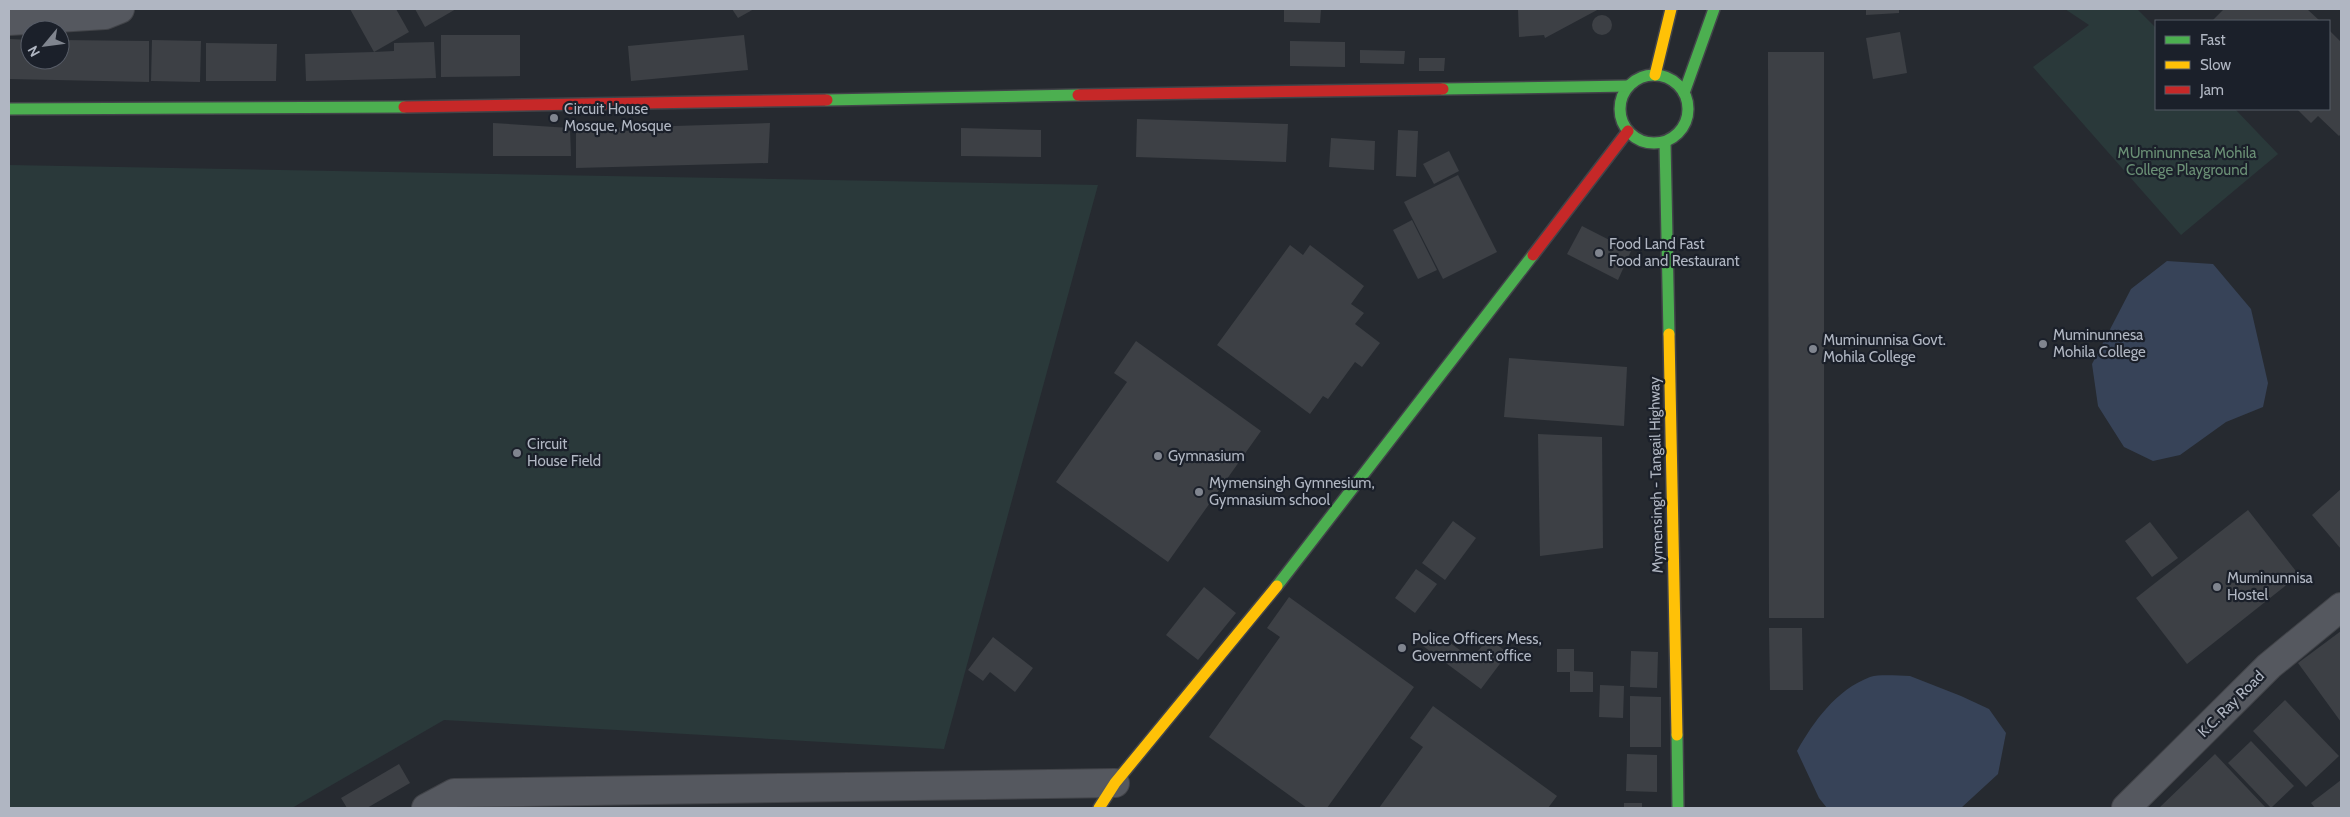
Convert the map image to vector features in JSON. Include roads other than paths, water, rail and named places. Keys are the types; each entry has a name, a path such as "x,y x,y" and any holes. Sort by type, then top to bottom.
{"main road":[{"path":"1655,75 1671,9"},
{"path":"1684,93 1714,9"},
{"path":"1655,75 1668,78 1684,93 1688,103 1685,124 1680,133 1665,142 1650,144 1640,140 1628,131 1621,116 1620,105 1629,86 1637,79 1655,75"},
{"path":"9,109 302,109 1629,86"},
{"path":"1098,808 1115,783 1305,551 1628,131"},
{"name":"Mymensingh - Tangail Highway","path":"1665,142 1678,808"}],"street":[{"path":"9,22 105,15 120,9"},
{"name":"K.C. Ray Road","path":"2126,808 2269,666 2341,607"},
{"path":"426,808 454,793 1115,783"}],"water":[{"path":"2167,261 2213,264 2251,309 2268,383 2263,407 2226,422 2180,455 2153,461 2124,447 2098,406 2092,364 2131,289"},
{"path":"1874,676 1910,676 1989,709 2006,733 1998,774 1961,808 1827,808 1819,798 1797,751 1827,708 1847,690"}],"place":[{"name":"Circuit House Mosque, Mosque","path":"554,118"},
{"name":"Food Land Fast Food and Restaurant","path":"1599,253"},
{"name":"Muminunnesa Mohila College","path":"2043,344"},
{"name":"Muminunnisa Govt. Mohila College","path":"1813,349"},
{"name":"Circuit House Field","path":"517,453"},
{"name":"Gymnasium","path":"1158,456"},
{"name":"Mymensingh Gymnesium, Gymnasium school","path":"1199,492"},
{"name":"Muminunnisa Hostel","path":"2217,587"},
{"name":"Police Officers Mess, Government office","path":"1402,648"}],"park label":[{"name":"MUminunnesa Mohila College Playground","path":"2187,162"}]}
